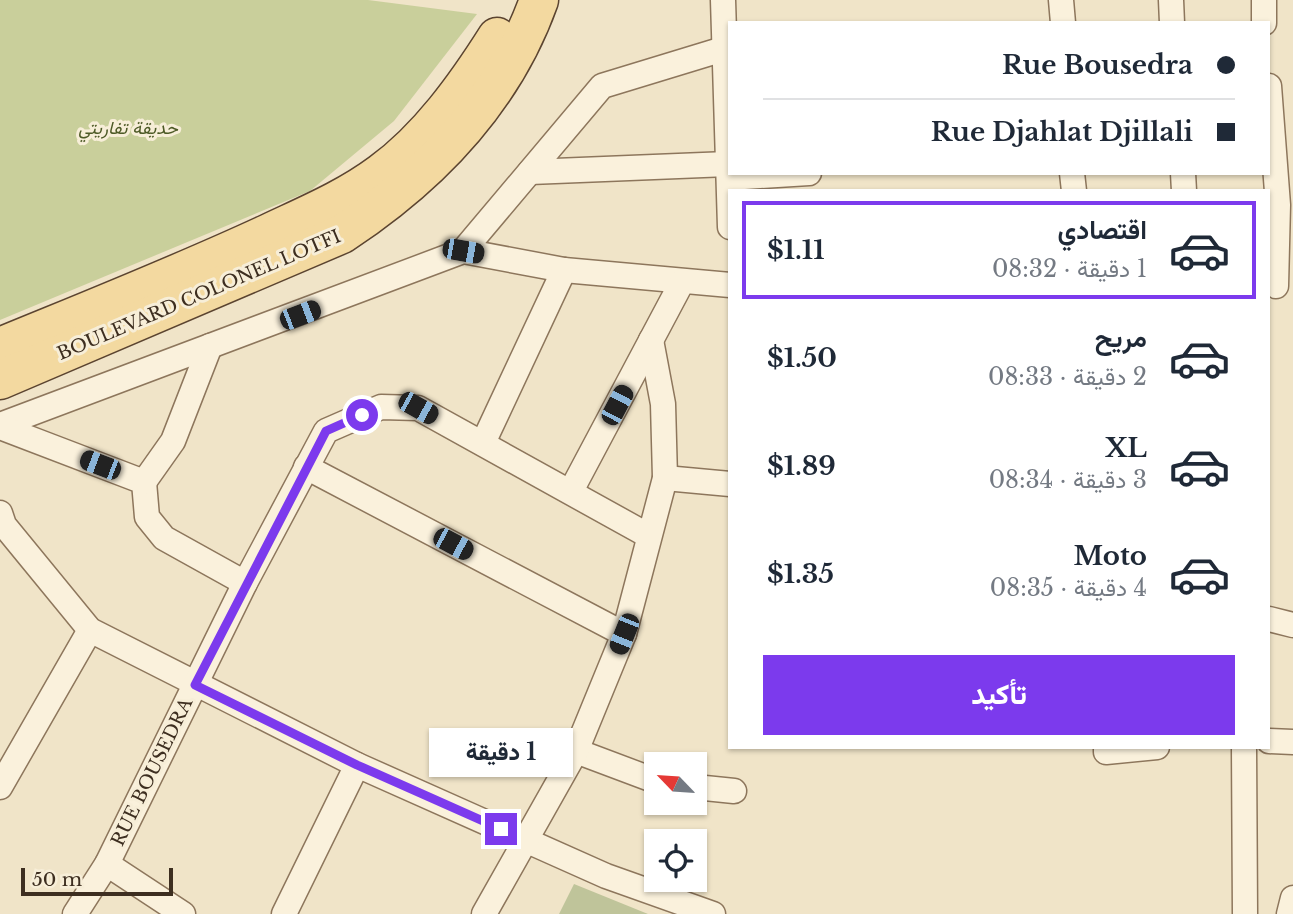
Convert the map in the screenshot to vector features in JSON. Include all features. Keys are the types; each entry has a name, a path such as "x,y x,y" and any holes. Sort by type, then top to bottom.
{"main road":[{"name":"BOULEVARD COLONEL LOTFI","path":"0,347 236,248 341,199 382,173 448,106 505,24 514,0"},
{"name":"BOULEVARD COLONEL LOTFI","path":"0,380 342,234 384,207 414,182 457,139 489,97 519,47 539,0"}],"street":[{"path":"0,426 210,346 300,315 463,251 602,86 728,47 723,0"},
{"path":"1061,0 1063,21"},
{"path":"1171,0 1172,21"},
{"path":"1264,0 1264,21"},
{"path":"1270,93 1285,205 1279,286"},
{"path":"530,172 728,171"},
{"path":"463,251 564,270 728,285"},
{"path":"564,270 483,443 649,536"},
{"path":"571,491 682,282"},
{"path":"484,914 576,751 624,634 665,478 663,404 651,340"},
{"path":"210,346 173,442 144,482 147,517 164,538 245,583"},
{"name":"RUE BOUSEDRA","path":"75,914 107,864 245,583 326,431 381,407 418,408 483,443"},
{"path":"0,426 144,482"},
{"path":"306,467 624,634"},
{"path":"665,478 728,484"},
{"path":"1,524 90,630 357,765 606,876 713,914"},
{"path":"1270,619 1293,625"},
{"path":"0,787 90,630"},
{"path":"1270,740 1293,742"},
{"path":"1106,749 1106,752 1137,749"},
{"path":"1244,749 1245,914"},
{"path":"576,751 644,776"},
{"path":"284,914 357,765"},
{"path":"707,789 734,791"},
{"path":"107,864 183,914"},
{"path":"1289,914 1293,898"}],"green space":[{"name":"حديقة تفاريتي","path":"0,0 368,0 477,14 394,121 310,191 0,320"},
{"path":"574,884 648,914 559,914"}],"route":[{"path":"362,415 326,431 256,562 195,685 357,765 501,829"}]}
